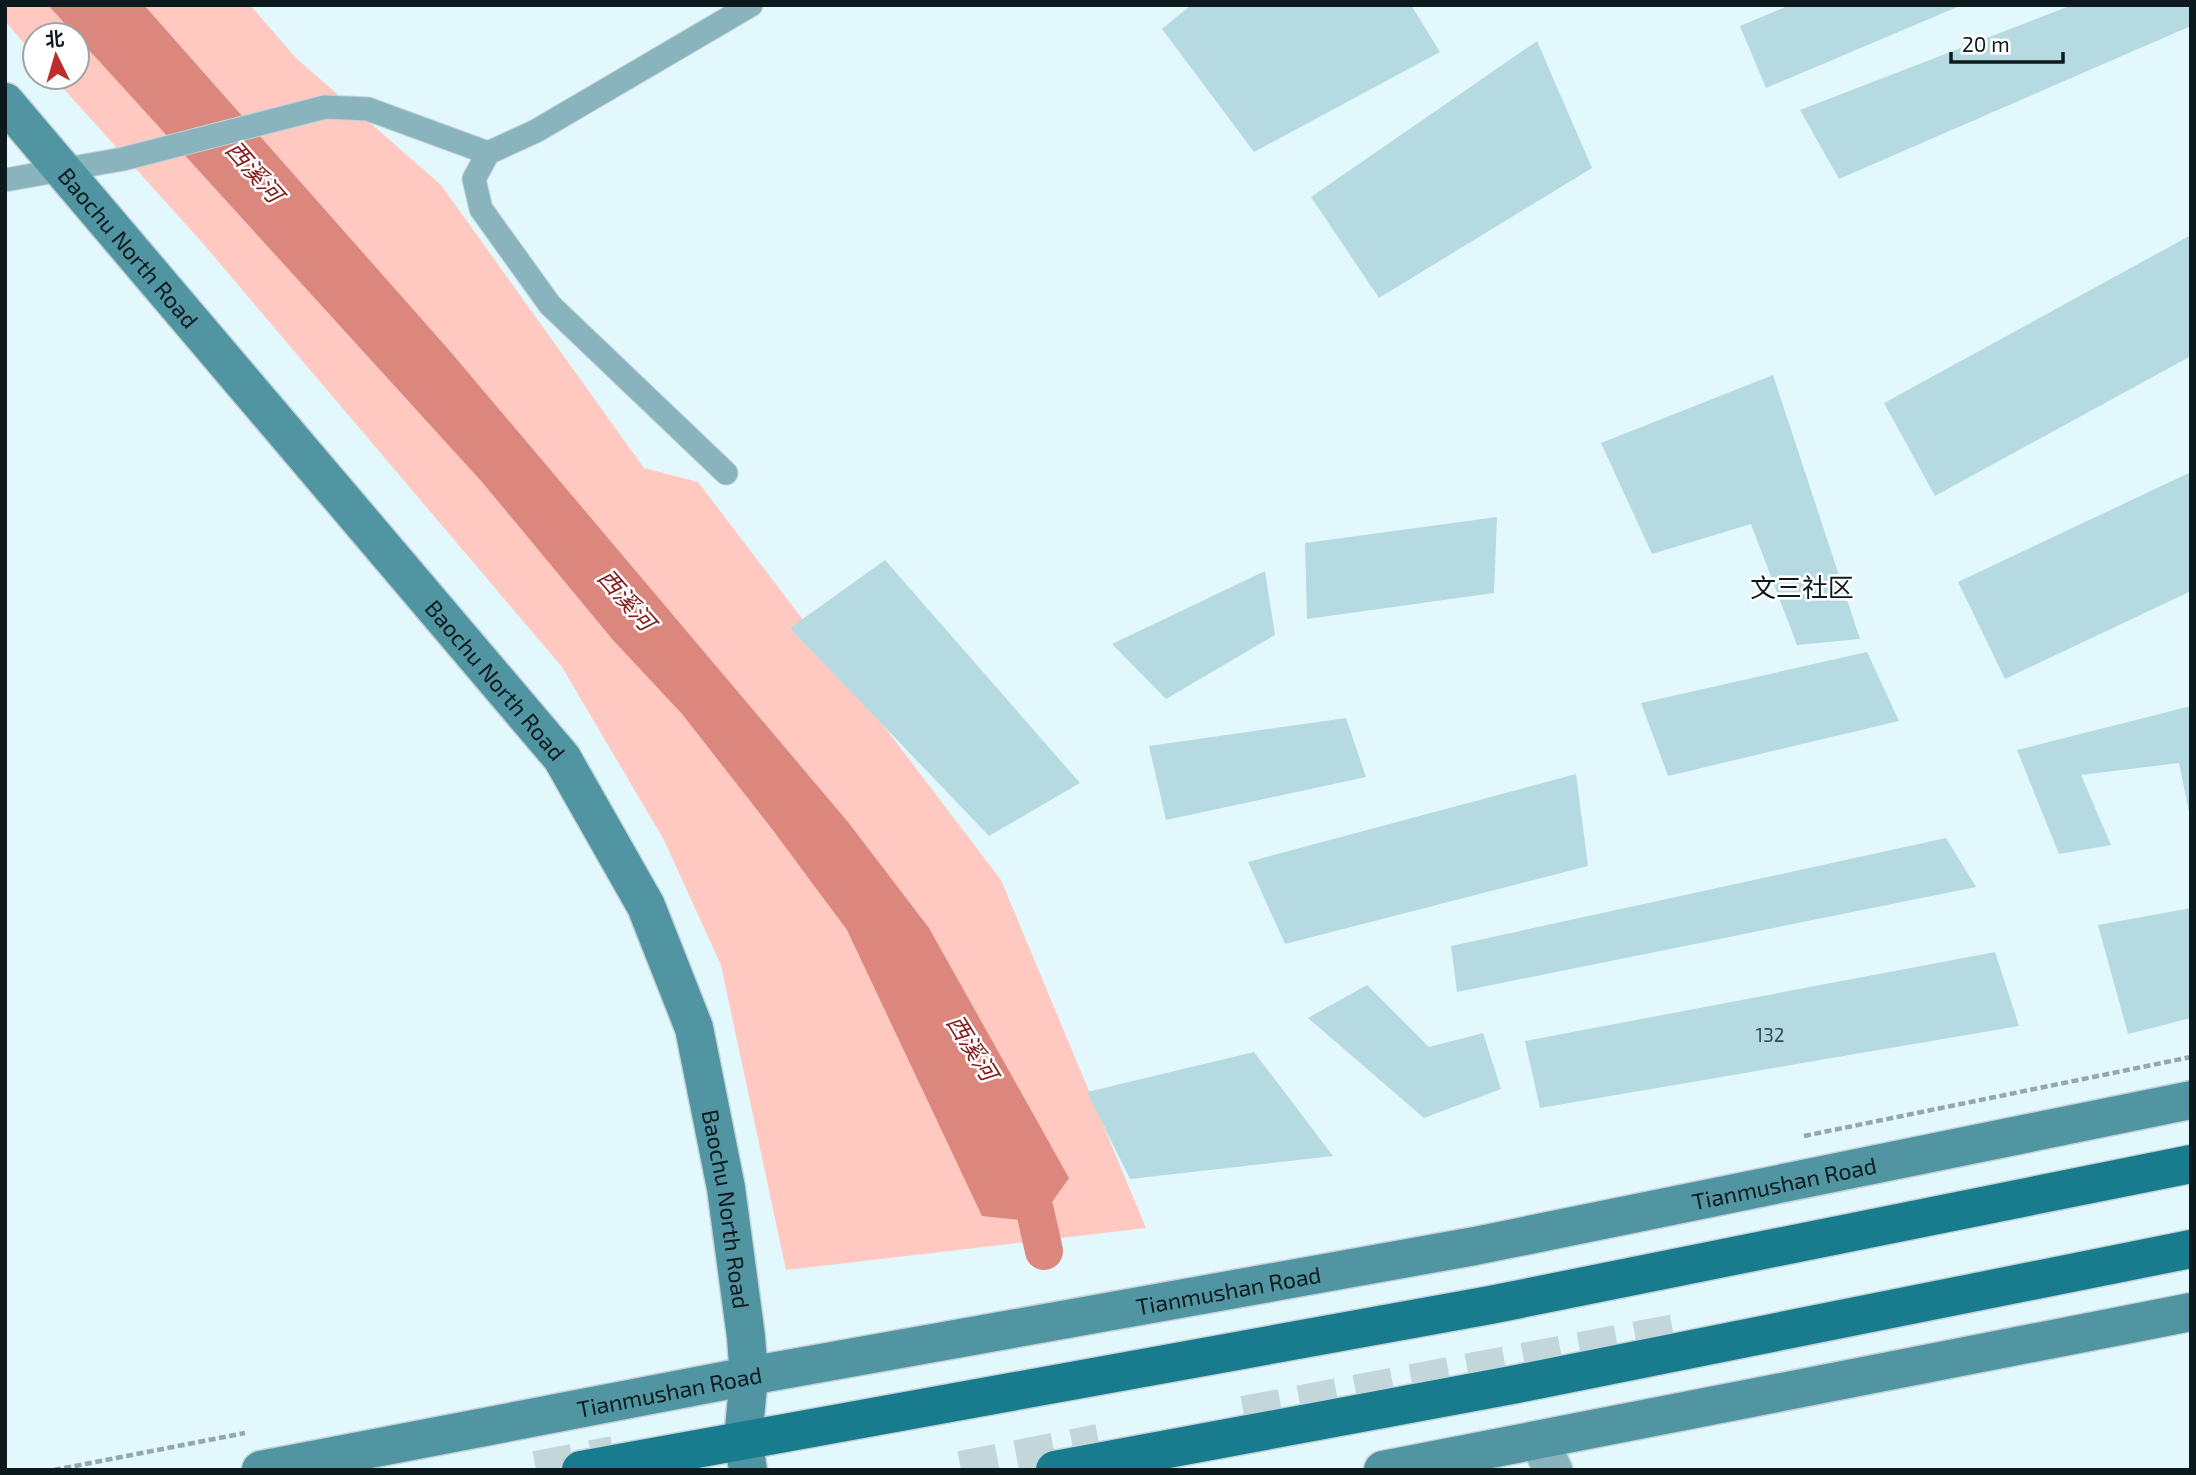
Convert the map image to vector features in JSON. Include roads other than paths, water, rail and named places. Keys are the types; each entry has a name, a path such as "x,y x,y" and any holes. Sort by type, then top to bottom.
{"main road":[{"name":"Baochu North Road","path":"5,102 562,758 646,906 694,1028 726,1188 749,1376 746,1454"},
{"name":"Tianmushan Road","path":"261,1470 749,1376 1475,1246 2191,1100"},
{"path":"581,1470 746,1454 2191,1164"},
{"path":"1055,1470 1517,1384 2191,1249"},
{"path":"1383,1470 1546,1455 2191,1312"}],"lane":[{"path":"726,473 550,305 481,209 474,179 488,153 536,131 751,5"},
{"path":"5,180 123,159 325,107 368,109 488,153"}],"water":[{"path":"48,5 144,5 449,350 848,822 929,928 1069,1178 1038,1222 982,1216 847,930 682,714 613,640 482,482 91,52 91,21 63,21"}],"waterway":[{"name":"西溪河","path":"1026,1171 1044,1251"}],"tunnel":[{"path":"1244,1415 1691,1330"},
{"path":"961,1470 1099,1443"},
{"path":"536,1470 614,1455"}],"district":[{"name":"文三社区","path":"1802,586"}]}
